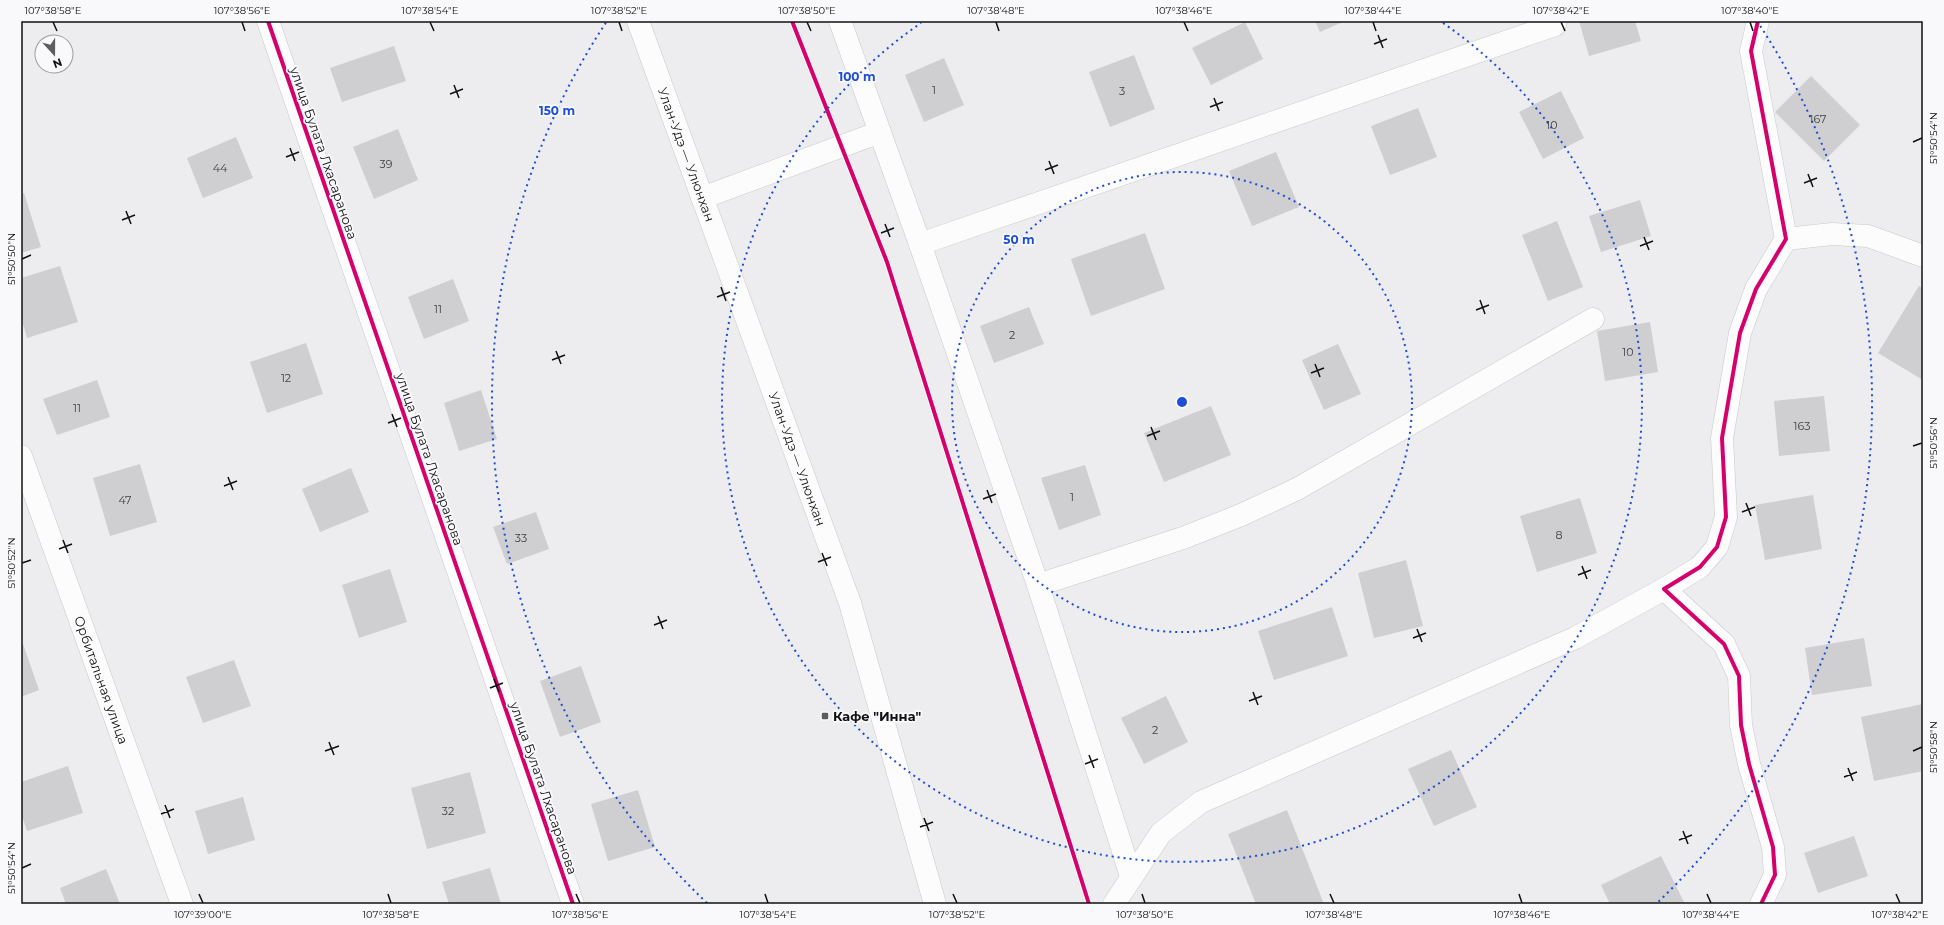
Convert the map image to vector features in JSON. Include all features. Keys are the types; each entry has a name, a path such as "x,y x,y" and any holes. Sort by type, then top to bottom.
{"street":[{"name":"улица Булата Лхасаранова","path":"268,21 573,904"},
{"name":"Улан-Удэ — Улюнхан","path":"638,21 850,603 935,904"},
{"path":"840,21 920,244 1038,586 1130,876"},
{"path":"1114,904 1130,876 1161,833 1201,802 1575,638 1664,589 1700,567 1717,547 1726,517 1722,438 1740,333 1756,289 1786,239 1752,51 1758,21"},
{"path":"920,244 1555,25"},
{"path":"702,198 880,132"},
{"path":"1786,239 1832,234 1868,236 1923,256"},
{"path":"1038,586 1183,538 1241,515 1297,489 1593,319"},
{"name":"Орбитальная улица","path":"21,456 182,904"},
{"path":"1664,589 1724,644 1739,676 1741,725 1749,764 1773,847 1775,875 1761,904"}],"building":[{"path":"1315,21 1345,21 1320,32"},
{"path":"1579,21 1635,21 1641,41 1589,56"},
{"path":"1245,22 1263,59 1211,85 1192,48"},
{"path":"394,46 406,81 342,102 330,68"},
{"path":"1134,55 1155,109 1110,127 1089,72"},
{"path":"944,58 964,105 924,122 905,75"},
{"path":"1811,76 1860,125 1824,161 1775,112"},
{"path":"1561,91 1584,138 1543,159 1519,112"},
{"path":"1418,108 1437,157 1390,175 1371,126"},
{"path":"398,129 418,180 374,199 353,147"},
{"path":"236,137 253,178 203,198 187,158"},
{"path":"1276,152 1299,207 1252,226 1229,171"},
{"path":"24,193 41,247 21,253 21,194"},
{"path":"1640,200 1651,236 1601,252 1589,216"},
{"path":"1557,221 1583,287 1548,301 1522,235"},
{"path":"1145,233 1165,289 1091,316 1071,259"},
{"path":"60,266 78,322 27,338 21,317 21,278"},
{"path":"453,279 469,321 424,339 408,297"},
{"path":"1919,286 1923,288 1923,380 1878,353"},
{"path":"1029,307 1044,344 994,363 980,326"},
{"path":"1650,322 1658,372 1605,381 1597,331"},
{"path":"306,343 323,394 267,413 250,362"},
{"path":"1338,344 1361,394 1324,410 1302,360"},
{"path":"97,380 110,417 57,435 43,399"},
{"path":"481,390 497,439 459,451 444,403"},
{"path":"1824,396 1830,451 1779,456 1774,401"},
{"path":"1211,406 1231,455 1164,482 1144,433"},
{"path":"140,464 157,522 110,536 93,478"},
{"path":"1085,465 1101,515 1059,530 1041,478"},
{"path":"351,468 369,512 320,532 302,489"},
{"path":"1813,495 1822,549 1765,560 1755,505"},
{"path":"1580,498 1597,553 1537,572 1520,516"},
{"path":"536,512 549,549 507,564 493,527"},
{"path":"1406,560 1423,626 1374,638 1358,573"},
{"path":"390,569 407,622 359,638 342,585"},
{"path":"1332,607 1348,656 1274,680 1258,631"},
{"path":"1864,638 1872,686 1812,695 1805,648"},
{"path":"23,644 39,690 21,697 21,645"},
{"path":"234,660 251,706 203,723 186,677"},
{"path":"581,666 601,722 560,737 540,681"},
{"path":"1166,696 1188,742 1144,764 1121,718"},
{"path":"1923,704 1923,771 1874,781 1861,717"},
{"path":"1451,750 1477,807 1434,826 1408,769"},
{"path":"68,766 83,813 27,831 21,813 21,782"},
{"path":"470,772 486,833 427,849 411,788"},
{"path":"638,790 655,847 608,861 591,804"},
{"path":"243,797 255,840 208,854 195,811"},
{"path":"1287,810 1324,904 1256,904 1228,834"},
{"path":"1854,836 1868,876 1818,893 1804,853"},
{"path":"1661,856 1685,904 1610,904 1601,885"},
{"path":"490,868 501,904 449,904 442,882"},
{"path":"106,869 120,904 66,904 60,888"}],"cycle path":[{"path":"268,21 573,904"},
{"path":"792,21 887,262 1089,904"},
{"path":"1758,21 1751,51 1786,239 1756,289 1740,333 1722,438 1726,517 1717,547 1700,567 1664,589 1724,644 1739,676 1741,725 1749,764 1773,847 1775,875 1761,904"}],"place":[{"name":"Кафе \"Инна\"","path":"825,716"}]}
